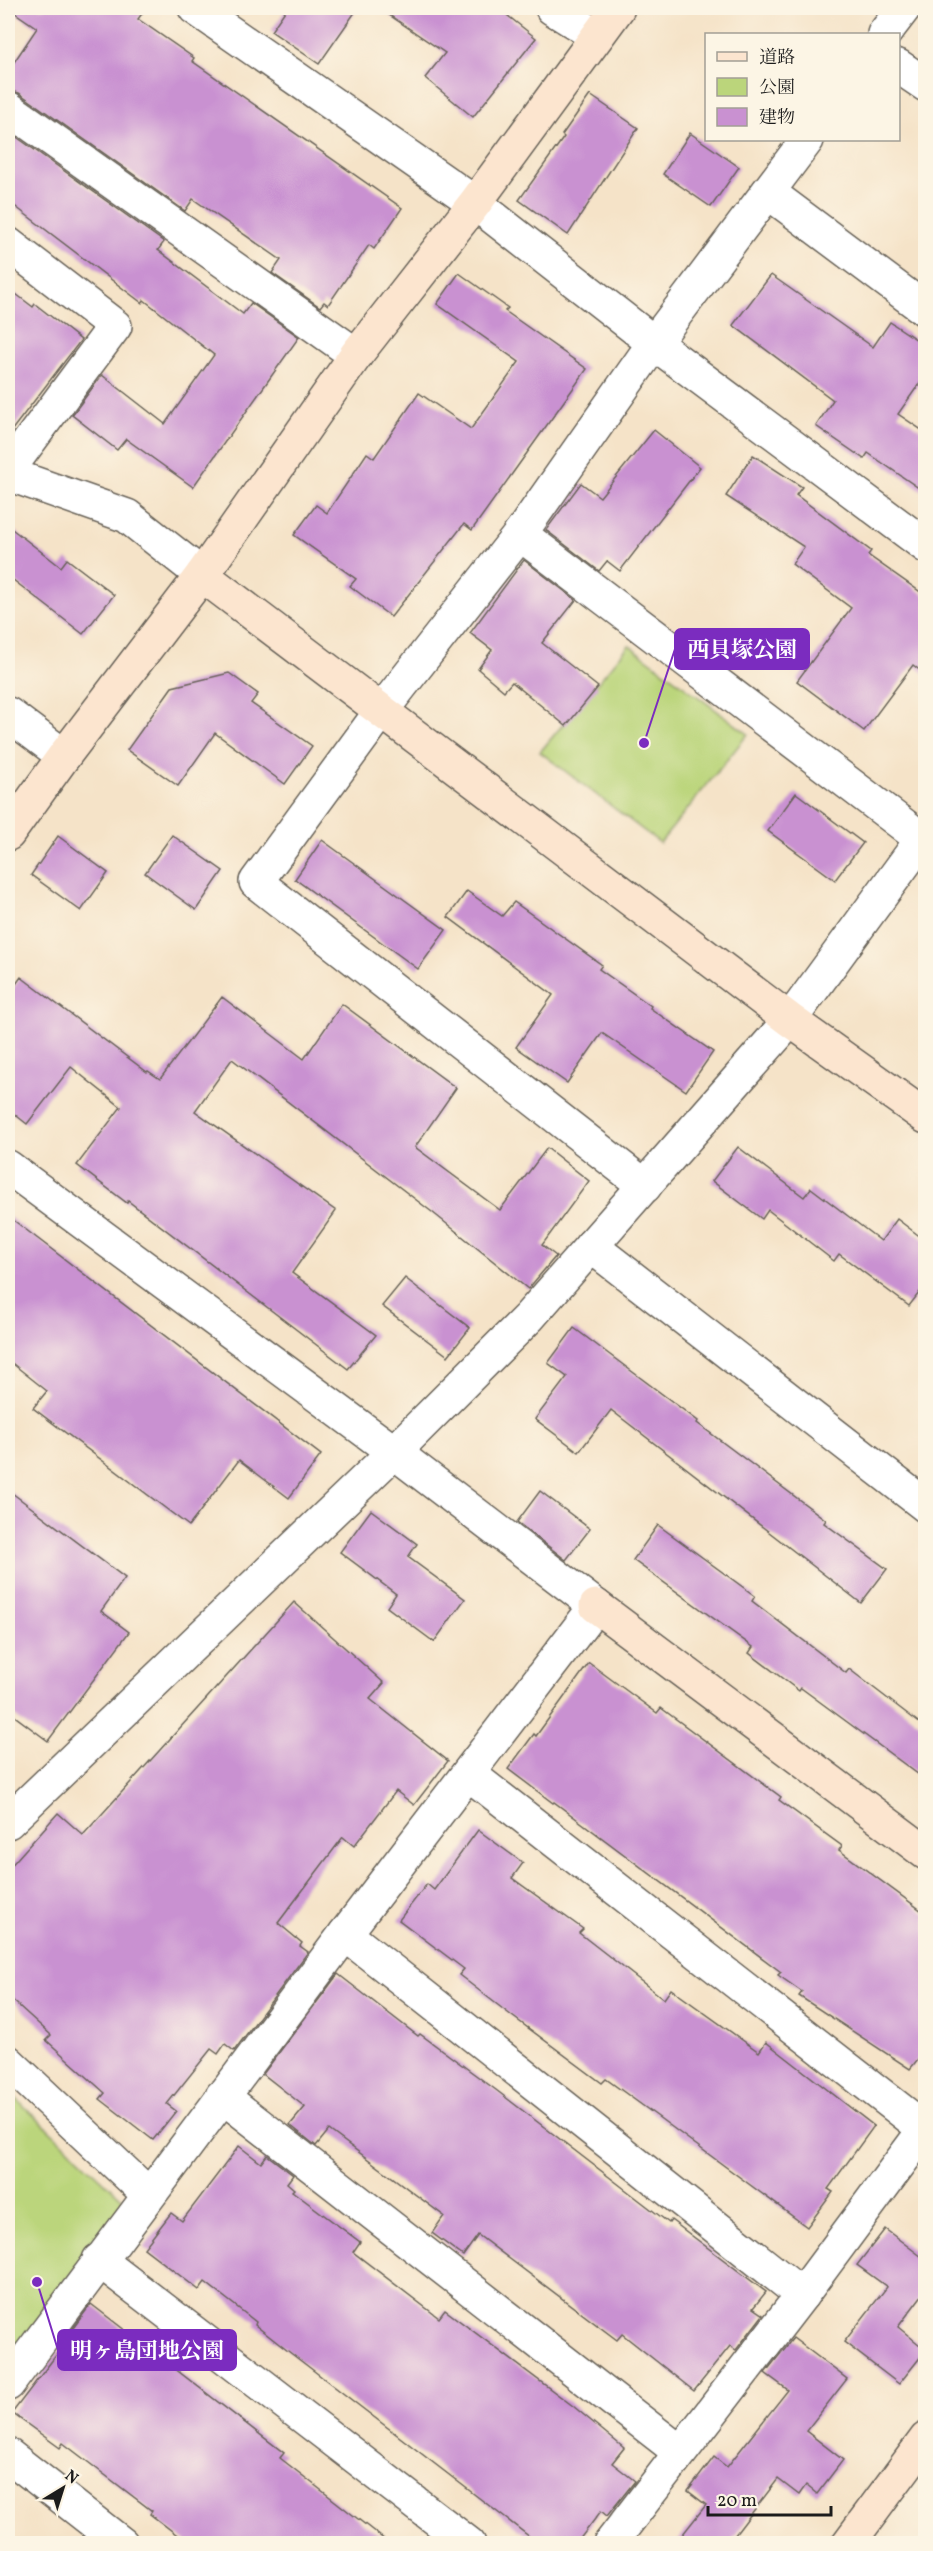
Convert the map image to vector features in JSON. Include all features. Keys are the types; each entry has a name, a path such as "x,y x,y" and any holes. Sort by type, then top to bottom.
{"street":[{"path":"195,8 475,203 654,343 926,546"},
{"path":"552,8 597,36"},
{"path":"8,834 64,756 202,575 356,355 475,203 618,8"},
{"path":"885,33 904,8"},
{"path":"900,67 926,85"},
{"path":"8,108 356,355"},
{"path":"645,1186 256,882 382,710 520,534 654,343 806,141"},
{"path":"768,192 926,310"},
{"path":"8,244 116,326 8,472 127,516 790,1020 926,1117"},
{"path":"8,1822 394,1452 530,1317 790,1020 924,836 520,534"},
{"path":"8,714 64,756"},
{"path":"8,1167 394,1452 926,1853"},
{"path":"591,1246 926,1506"},
{"path":"8,2384 222,2096 596,1606"},
{"path":"469,1774 925,2130 802,2295 610,2544"},
{"path":"345,1934 802,2295"},
{"path":"8,2062 148,2194"},
{"path":"222,2096 680,2452"},
{"path":"99,2260 469,2544"},
{"path":"848,2544 926,2439"},
{"path":"8,2455 122,2544"}],"green space":[{"path":"629,645 748,734 660,843 540,752"},
{"path":"8,2091 125,2201 8,2363"}],"building":[{"path":"8,8 146,8 138,19 194,58 192,61 402,208 374,249 369,245 328,305 324,302 320,307 272,273 281,260 193,199 185,211 19,93 8,90 8,71 37,28"},
{"path":"287,8 358,8 319,64 271,31"},
{"path":"379,8 498,8 536,38 473,117 425,78 445,53"},
{"path":"590,95 638,128 568,235 519,200 564,137 562,135"},
{"path":"8,131 164,242 158,250 243,314 251,303 299,337 193,487 126,439 117,450 72,415 102,375 165,424 214,355 144,300 142,303 8,201"},
{"path":"690,133 739,167 711,207 663,174"},
{"path":"459,273 508,308 505,311 587,369 472,530 464,524 391,617 350,586 356,579 294,535 316,505 327,513 367,453 374,458 419,393 471,429 519,362 437,304"},
{"path":"771,275 873,347 890,322 926,346 926,374 898,414 926,433 926,493 868,453 864,459 816,426 833,400 733,325"},
{"path":"8,288 33,307 35,304 81,340 8,435"},
{"path":"654,430 700,467 620,571 607,561 599,571 546,530 581,483 600,497"},
{"path":"753,455 802,487 796,495 871,551 868,555 926,596 926,675 913,665 864,731 797,681 851,608 792,564 804,547 726,496"},
{"path":"8,526 61,567 67,559 114,595 83,634 8,576"},
{"path":"524,560 576,600 542,643 598,687 566,726 512,682 504,691 478,669 492,650 470,633"},
{"path":"229,673 258,694 251,703 312,746 285,784 215,733 178,786 127,750 172,687"},
{"path":"796,793 863,843 835,880 768,831"},
{"path":"172,835 223,871 196,910 145,873"},
{"path":"58,836 108,873 81,911 31,875"},
{"path":"322,840 446,930 418,969 295,879"},
{"path":"467,891 502,916 514,902 602,965 599,969 651,1006 650,1008 713,1052 686,1091 602,1033 567,1083 516,1047 553,995 448,917"},
{"path":"21,977 147,1072 160,1079 222,997 304,1059 342,1004 456,1088 415,1147 500,1210 547,1148 589,1181 542,1245 556,1256 528,1289 432,1212 232,1059 195,1111 336,1211 292,1273 376,1335 348,1369 128,1201 127,1203 77,1165 121,1107 71,1067 27,1124 8,1109 8,995"},
{"path":"738,1147 804,1197 811,1188 881,1241 897,1219 926,1241 926,1284 909,1306 839,1254 834,1261 768,1210 762,1219 712,1181"},
{"path":"8,1216 321,1455 289,1498 239,1460 189,1526 33,1408 47,1391 8,1360"},
{"path":"405,1278 470,1328 448,1356 382,1306"},
{"path":"574,1328 826,1520 824,1523 887,1569 861,1603 611,1410 579,1452 535,1419 567,1377 548,1363"},
{"path":"8,1490 125,1578 101,1611 129,1632 48,1741 8,1711"},
{"path":"540,1491 590,1529 566,1560 517,1522"},
{"path":"371,1510 417,1544 408,1557 465,1599 434,1642 387,1607 396,1594 340,1552"},
{"path":"658,1525 755,1596 752,1601 846,1673 849,1669 926,1728 926,1780 801,1688 799,1691 749,1653 753,1647 633,1560"},
{"path":"294,1602 384,1683 370,1699 448,1761 414,1805 396,1791 354,1846 343,1837 278,1923 302,1943 300,1946 308,1952 234,2051 225,2044 218,2054 211,2049 167,2104 176,2111 153,2140 100,2099 105,2093 46,2040 51,2035 8,1996 8,1869 58,1813 83,1835"},
{"path":"589,1663 657,1713 661,1708 781,1797 779,1800 842,1846 839,1850 926,1914 926,2049 910,2069 799,1996 802,1992 778,1975 781,1972 508,1769 534,1734 536,1736"},
{"path":"478,1830 523,1863 512,1878 583,1929 579,1933 664,1999 671,1989 759,2052 766,2042 874,2126 828,2189 833,2192 807,2227 606,2079 602,2083 512,2016 459,1975 464,1969 399,1920 427,1884 434,1890"},
{"path":"338,1974 418,2036 420,2034 496,2090 669,2223 671,2220 766,2292 753,2308 763,2315 736,2350 730,2346 694,2391 622,2334 617,2340 478,2235 463,2256 432,2233 444,2216 329,2130 316,2146 290,2125 305,2107 263,2074"},
{"path":"239,2146 261,2163 267,2155 293,2175 287,2183 294,2189 292,2191 360,2242 353,2252 439,2318 445,2310 573,2406 624,2448 612,2463 635,2481 607,2516 601,2511 576,2544 539,2544 288,2351 255,2325 256,2322 205,2282 199,2290 144,2248 171,2213 182,2221"},
{"path":"885,2229 926,2260 926,2290 898,2327 926,2350 899,2384 844,2342 887,2287 857,2265"},
{"path":"91,2304 284,2453 280,2458 390,2544 189,2544 150,2514 152,2511 63,2443 60,2448 12,2413 67,2341 65,2339"},
{"path":"793,2338 847,2379 806,2431 843,2460 817,2494 806,2485 799,2495 778,2479 728,2544 675,2544 706,2505 688,2491 714,2457 727,2467 788,2390 765,2373"}],"place":[{"name":"西貝塚公園","path":"644,743"},
{"name":"明ヶ島団地公園","path":"37,2282"}]}
